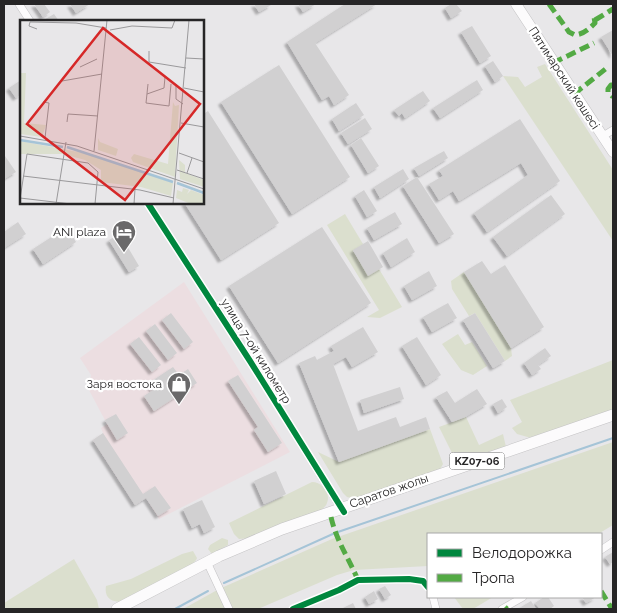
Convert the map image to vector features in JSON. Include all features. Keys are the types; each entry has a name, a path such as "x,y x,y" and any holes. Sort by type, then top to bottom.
{"main road":[{"name":"Пятимарский көшесі","path":"516,4 613,152"},
{"name":"Саратов жолы","path":"342,510 613,415"},
{"name":"Саратов жолы","path":"117,609 275,531 613,422"},
{"name":"Саратов жолы","path":"129,609 208,564"}],"street":[{"path":"19,4 29,20"},
{"path":"602,136 613,130"},
{"name":"улица 7-ой километр","path":"148,204 250,361 342,510"},
{"path":"602,549 613,542"},
{"path":"208,564 229,609"},
{"path":"293,609 358,580 409,579 426,584"},
{"path":"502,609 521,598"}],"shaded area":[{"name":"Заря востока","path":"184,282 290,452 159,519 146,498 135,505 93,440 103,433 101,428 107,424 89,390 91,375 80,358"}],"green space":[{"path":"545,64 613,170 613,241 503,76 518,77 525,87 542,77 537,67"},
{"path":"345,214 363,244 353,251 368,275 379,269 402,307 380,318 367,317 379,310 327,225"},
{"path":"464,272 511,348 512,356 505,361 475,313 469,316 452,289 451,281"},
{"path":"458,334 465,345 472,342 487,366 473,375 461,370 442,344"},
{"path":"613,360 613,411 531,438 517,434 512,428 522,422 510,400"},
{"path":"466,417 479,445 503,434 506,447 465,462 455,459 439,427"},
{"path":"430,429 443,464 439,471 356,499 347,497 343,493 318,452 339,462"},
{"path":"613,442 613,525 600,533 427,533 427,566 354,570 337,575 258,609 183,609 219,589 332,539"},
{"path":"312,482 322,486 328,496 324,508 318,512 250,538 239,539 234,534 229,523"},
{"path":"222,538 228,540 228,545 212,554 208,549 210,545"},
{"path":"193,551 197,558 193,563 163,582 122,602 112,600 107,596 106,586 131,579 182,554"},
{"path":"74,559 97,600 99,609 4,609 4,603"},
{"path":"455,598 491,598 473,609 463,609"}],"building":[{"path":"34,4 44,4 50,12 43,17"},
{"path":"70,4 90,4 76,13"},
{"path":"254,4 270,4 271,5 259,12"},
{"path":"298,4 316,4 303,12"},
{"path":"345,4 377,4 315,43 349,95 334,105 329,96 322,100 287,42"},
{"path":"451,4 456,4 462,11 451,18 445,8"},
{"path":"54,14 58,20 44,20"},
{"path":"472,26 491,56 480,63 461,32"},
{"path":"613,30 613,56 601,37"},
{"path":"493,61 503,76 495,82 485,66"},
{"path":"279,65 350,177 292,214 221,102"},
{"path":"477,80 483,90 440,118 433,108"},
{"path":"20,81 20,95 16,98 9,88"},
{"path":"423,91 430,101 405,118 402,113 399,116 394,110"},
{"path":"356,103 364,115 339,131 332,119"},
{"path":"208,111 279,223 221,260 185,204 204,204 204,114"},
{"path":"365,118 372,129 348,144 341,133"},
{"path":"520,119 560,181 487,232 474,213 528,175 521,163 459,201 453,191 439,200 429,184 443,176 439,170"},
{"path":"361,138 379,166 368,173 351,145"},
{"path":"444,151 448,158 419,176 414,168"},
{"path":"4,157 16,172 4,179"},
{"path":"403,169 409,179 380,198 374,187"},
{"path":"417,177 454,234 439,243 403,186"},
{"path":"364,190 377,211 367,217 355,196"},
{"path":"551,195 565,214 507,256 493,237"},
{"path":"395,212 402,224 374,240 367,228"},
{"path":"18,222 26,234 4,248 4,232"},
{"path":"67,227 76,242 43,264 33,249"},
{"path":"322,227 371,303 278,363 229,286"},
{"name":"ANI plaza","path":"120,234 139,266 129,272 109,240"},
{"path":"407,238 415,252 391,267 383,253"},
{"path":"368,241 383,267 368,276 353,250"},
{"path":"482,261 491,274 505,265 544,327 511,348 464,272"},
{"path":"429,271 437,286 412,300 404,286"},
{"path":"448,303 457,318 432,332 423,317"},
{"path":"171,313 193,342 184,349 162,320"},
{"path":"475,313 505,361 493,368 463,320"},
{"path":"155,324 177,353 168,360 146,331"},
{"path":"363,327 378,352 352,367 346,357 333,364 358,431 396,417 400,427 426,417 430,429 339,462 299,363 315,356 317,360 334,351 331,346"},
{"path":"139,337 161,365 152,372 130,344"},
{"path":"417,337 441,375 426,385 402,346"},
{"path":"545,348 551,356 538,365 541,369 532,375 524,363"},
{"path":"173,367 179,375 188,369 197,383 154,411 144,396 153,390 149,383"},
{"path":"238,375 282,443 268,452 254,430 258,427 228,381"},
{"path":"400,387 404,399 364,413 360,400"},
{"path":"477,389 487,404 452,422 436,397 447,391 455,403"},
{"path":"502,399 507,407 498,413 493,404"},
{"path":"116,414 128,433 117,440 105,420"},
{"path":"103,433 143,494 155,486 171,508 158,516 146,498 135,505 93,440"},
{"path":"276,471 286,494 264,504 254,481"},
{"path":"202,500 215,527 204,533 200,524 192,528 183,509"},
{"path":"613,552 613,562 610,564 605,557"},
{"path":"385,586 391,595 385,599 379,589"},
{"path":"374,591 378,599 369,604 365,597"},
{"path":"542,598 549,598 554,606 550,609 540,609 535,603"},
{"path":"583,598 594,598 586,603"},
{"path":"531,601 536,609 522,609 521,607"},
{"path":"353,603 356,609 343,608"}],"waterway":[{"path":"224,583 335,533 613,438"},
{"path":"175,609 208,591"}],"marked path":[{"path":"549,4 569,32 575,35 591,27 595,23 594,17"},
{"path":"595,20 613,9"},
{"path":"553,63 594,43"},
{"path":"574,94 608,67"},
{"path":"613,85 608,89 608,92 613,97"},
{"path":"331,517 339,542 358,580"},
{"path":"602,593 612,609"}],"cycle path":[{"path":"148,204 250,361 344,512"},
{"path":"293,609 358,580 409,579 423,581 427,586"}],"place":[{"name":"ANI plaza","path":"124,253"},
{"name":"Заря востока","path":"179,405"}]}
